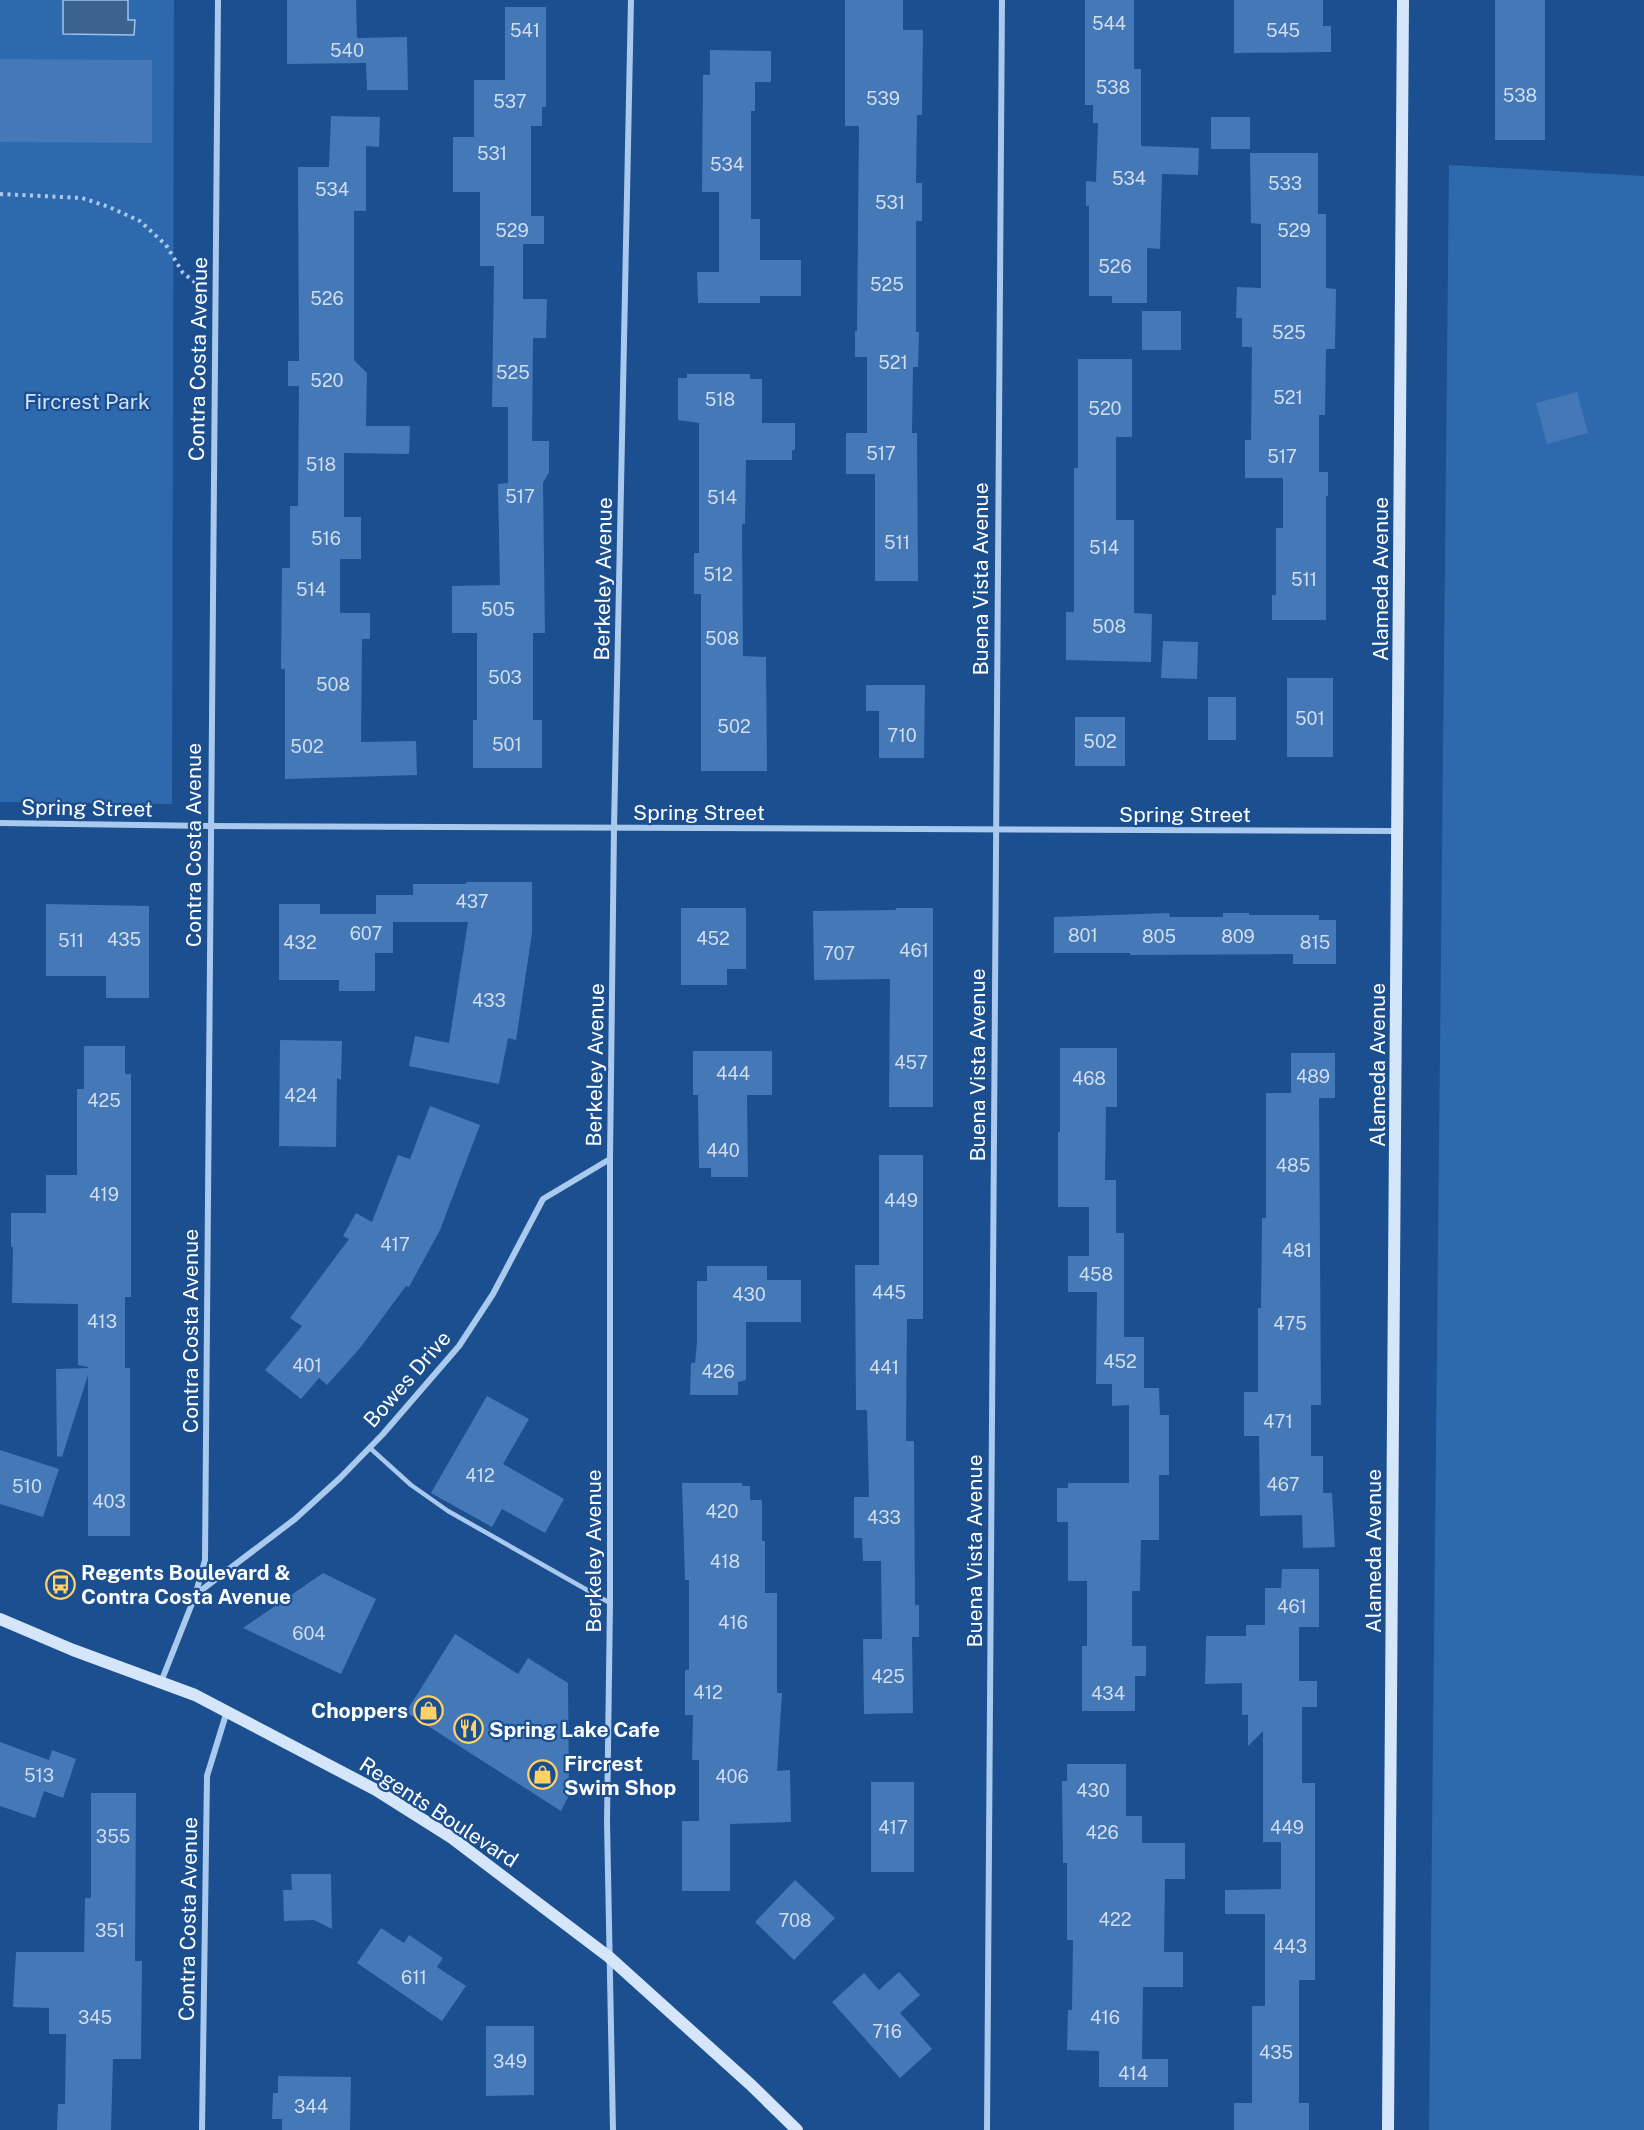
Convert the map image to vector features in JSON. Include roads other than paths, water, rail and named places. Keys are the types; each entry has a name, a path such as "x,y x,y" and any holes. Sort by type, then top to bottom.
{"street":[{"name":"Contra Costa Avenue","path":"161,1682 195,1596 205,1560 218,0"},
{"name":"Berkeley Avenue","path":"613,2130 607,1810 610,1159 614,828 631,0"},
{"name":"Buena Vista Avenue","path":"987,2130 1002,0"},
{"name":"Alameda Avenue","path":"1388,2130 1403,0"},
{"name":"Spring Street","path":"0,823 1398,831"},
{"name":"Bowes Drive","path":"195,1596 295,1519 370,1448 459,1346 493,1294 543,1199 610,1159"},
{"name":"Regents Boulevard","path":"0,1619 73,1650 195,1695 376,1790 452,1838 609,1957 751,2085 796,2130"},
{"name":"Contra Costa Avenue","path":"202,2130 207,1776 227,1711"}],"lane":[{"path":"370,1448 411,1485 448,1511 609,1603"}],"place":[{"name":"Regents Boulevard & Contra Costa Avenue","path":"60,1584"},
{"name":"Choppers","path":"429,1710"},
{"name":"Spring Lake Cafe","path":"468,1729"},
{"name":"Fircrest Swim Shop","path":"543,1775"}],"park label":[{"name":"Fircrest Park","path":"87,401"}]}
